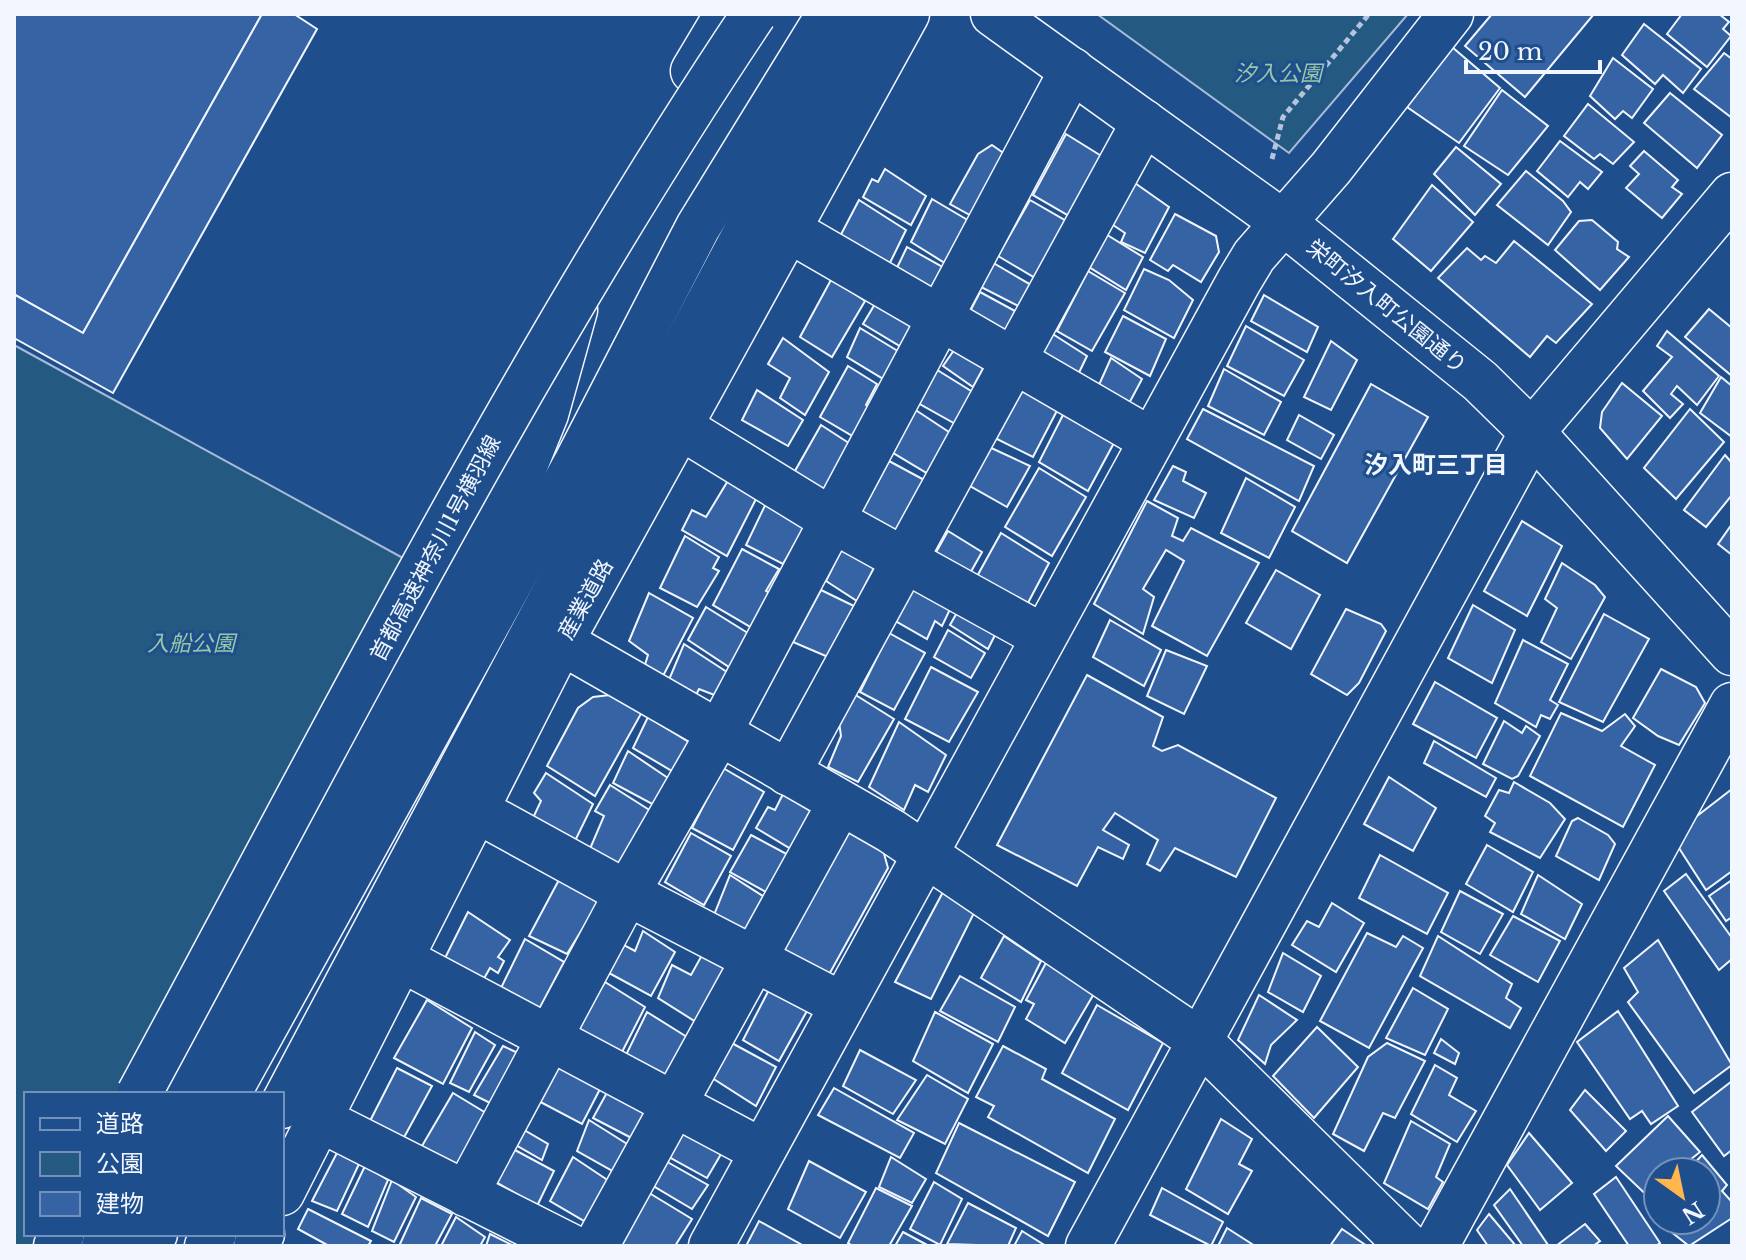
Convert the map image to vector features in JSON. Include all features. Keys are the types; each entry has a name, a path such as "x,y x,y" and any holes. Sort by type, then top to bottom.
{"main road":[{"path":"137,1092 413,564 592,242 727,14"},
{"name":"首都高速神奈川1号横羽線","path":"137,1092 583,280 673,135 754,14"},
{"path":"189,1092 237,1040 575,465 698,227 829,14"},
{"path":"570,1246 301,1112 772,183 867,14"},
{"name":"産業道路","path":"284,1184 301,1112 401,959 474,809 561,642 682,428 787,229 907,14"},
{"name":"栄町汐入町公園通り","path":"993,14 1284,223 1480,381 1532,432 1732,653"},
{"path":"711,1246 841,1004 927,854 1042,636 1254,256 1284,223 1451,14"},
{"path":"466,1194 627,893 719,733 1072,70"},
{"path":"788,773 1144,122"},
{"path":"1088,1246 1532,432 1732,195"},
{"path":"787,229 1151,440"},
{"path":"228,1092 237,1040 516,488 546,414 565,353 592,242"},
{"path":"682,428 832,520 1042,636"},
{"path":"561,642 927,854 1199,1040 1408,1246"},
{"path":"1436,1246 1732,705"},
{"path":"596,1246 840,803"},
{"path":"474,809 841,1004"},
{"path":"401,959 762,1151"}],"path":[{"path":"1272,159 1283,117 1369,14"}],"green space":[{"name":"汐入公園","path":"1097,14 1408,14 1289,153"},
{"name":"入船公園","path":"14,345 423,569 172,1092 24,1092 24,1236 102,1236 98,1246 14,1246"}],"building":[{"path":"14,14 262,14 83,333 14,294"},
{"path":"262,14 294,14 317,29 113,393 14,338 15,295 83,333"},
{"path":"1492,14 1594,14 1525,97 1465,46"},
{"path":"1682,14 1719,14 1729,22 1723,29 1731,36 1707,67 1667,34"},
{"path":"1644,24 1701,69 1683,93 1663,75 1655,84 1622,55"},
{"path":"1452,47 1500,88 1459,143 1407,107"},
{"path":"1724,53 1732,59 1732,118 1694,89"},
{"path":"1613,58 1653,89 1632,118 1623,111 1615,119 1590,96"},
{"path":"1502,90 1548,126 1508,175 1464,146"},
{"path":"1670,93 1722,135 1697,168 1644,123"},
{"path":"1588,104 1634,142 1613,164 1600,154 1594,159 1564,136"},
{"path":"1066,134 1103,157 1071,217 1033,195"},
{"path":"1560,141 1602,172 1588,189 1580,182 1568,197 1537,171"},
{"path":"992,145 1012,159 977,219 950,204 978,154"},
{"path":"1456,147 1501,184 1475,215 1434,174"},
{"path":"1644,151 1678,180 1672,187 1682,194 1662,218 1626,188 1639,174 1630,166"},
{"path":"885,169 926,196 911,225 863,197 872,179 878,182"},
{"path":"1526,171 1563,201 1571,212 1548,245 1497,205"},
{"path":"1132,181 1169,207 1145,253 1121,242 1125,233 1110,223"},
{"path":"1432,185 1473,222 1431,271 1393,239"},
{"path":"932,199 971,222 948,265 911,242"},
{"path":"859,200 906,230 886,271 837,242"},
{"path":"1030,200 1068,222 1037,279 998,256"},
{"path":"1175,214 1216,236 1219,252 1201,282 1173,265 1168,271 1150,260"},
{"path":"1592,220 1618,242 1617,249 1629,257 1600,290 1555,250 1579,221"},
{"path":"1104,233 1143,257 1126,290 1089,267"},
{"path":"1514,241 1592,304 1556,343 1547,336 1530,357 1438,278 1467,248 1481,260 1485,256 1496,263"},
{"path":"907,247 946,269 932,298 894,274"},
{"path":"990,261 1031,285 1020,307 981,287"},
{"path":"1144,269 1169,280 1193,300 1174,338 1124,310"},
{"path":"1088,271 1125,293 1092,351 1057,331"},
{"path":"832,278 865,301 832,357 800,337"},
{"path":"980,292 1015,311 1000,342 964,323"},
{"path":"1264,295 1318,327 1307,352 1251,321"},
{"path":"878,299 916,322 903,348 863,324"},
{"path":"1709,309 1732,328 1732,376 1685,337"},
{"path":"1123,316 1166,339 1150,376 1105,352"},
{"path":"1246,326 1304,360 1284,396 1227,366"},
{"path":"860,328 901,353 885,380 847,357"},
{"path":"1048,331 1087,356 1072,387 1030,362"},
{"path":"1667,331 1719,376 1697,405 1677,386 1671,394 1683,404 1670,418 1643,391 1672,357 1657,346"},
{"path":"783,338 829,372 805,415 780,398 790,378 768,364"},
{"path":"1331,341 1357,360 1331,410 1304,397"},
{"path":"959,343 987,361 973,387 943,366"},
{"path":"1111,358 1142,379 1125,411 1094,396"},
{"path":"848,366 877,384 866,405 872,409 856,438 820,417"},
{"path":"934,368 976,394 959,426 918,403"},
{"path":"1224,369 1281,402 1264,435 1208,406"},
{"path":"1721,377 1732,386 1732,437 1700,413"},
{"path":"1029,380 1062,401 1033,457 995,438"},
{"path":"1622,383 1662,416 1627,459 1600,428 1602,412"},
{"path":"1371,384 1428,417 1347,563 1292,531"},
{"path":"757,390 803,420 788,446 742,420"},
{"path":"911,407 952,434 930,475 890,451"},
{"path":"1203,409 1314,466 1299,501 1187,439"},
{"path":"1690,409 1724,442 1676,499 1644,468"},
{"path":"1065,411 1115,441 1088,491 1039,462"},
{"path":"1299,415 1334,435 1321,459 1287,440"},
{"path":"821,425 855,447 823,506 787,485"},
{"path":"987,446 1030,466 1007,507 970,486"},
{"path":"1725,455 1732,463 1732,495 1706,527 1684,510"},
{"path":"889,461 928,482 896,543 858,519"},
{"path":"1173,466 1186,472 1183,481 1206,493 1194,518 1154,500"},
{"path":"1039,468 1086,497 1052,556 1005,527"},
{"path":"1246,478 1295,507 1269,558 1221,533"},
{"path":"729,479 757,497 727,556 682,530 692,510 706,517"},
{"path":"771,493 809,519 783,564 746,545"},
{"path":"1147,501 1178,518 1172,536 1183,541 1191,528 1259,563 1207,656 1152,626 1184,561 1166,550 1143,589 1154,597 1143,634 1094,604"},
{"path":"1522,521 1562,546 1527,616 1484,591"},
{"path":"1732,524 1732,555 1718,544"},
{"path":"948,531 982,552 964,584 930,563"},
{"path":"1001,533 1049,563 1020,618 970,589"},
{"path":"685,536 719,557 713,568 719,571 697,607 660,588"},
{"path":"848,536 880,556 857,601 826,581"},
{"path":"742,549 779,569 766,591 773,595 754,629 713,605"},
{"path":"1562,563 1595,585 1605,597 1571,659 1541,642 1557,608 1545,599"},
{"path":"1276,570 1320,595 1291,649 1246,623"},
{"path":"913,575 955,599 942,626 935,621 927,639 892,619"},
{"path":"821,590 856,607 828,657 793,642"},
{"path":"649,593 693,618 663,676 644,668 648,655 629,641"},
{"path":"963,602 1000,625 988,649 950,625"},
{"path":"1473,605 1515,630 1492,683 1448,658"},
{"path":"706,607 751,635 732,669 688,640"},
{"path":"1346,609 1381,624 1386,631 1359,683 1347,695 1311,674"},
{"path":"1604,614 1649,639 1603,722 1559,702"},
{"path":"1110,620 1161,650 1144,686 1093,657"},
{"path":"948,630 985,653 971,678 934,657"},
{"path":"889,633 925,653 894,710 860,692"},
{"path":"1523,640 1568,664 1550,700 1558,705 1550,719 1541,715 1536,727 1495,703"},
{"path":"684,644 730,674 717,696 699,689 695,697 668,682"},
{"path":"1166,650 1207,666 1184,714 1147,696"},
{"path":"931,667 978,692 949,742 905,719"},
{"path":"1661,669 1696,687 1705,703 1679,745 1658,736 1633,718"},
{"path":"1087,675 1163,717 1153,746 1162,751 1178,745 1276,798 1236,877 1175,848 1160,871 1147,864 1158,840 1115,813 1103,830 1129,845 1123,859 1098,847 1077,886 997,845"},
{"path":"1435,682 1497,718 1476,758 1413,724"},
{"path":"854,694 894,719 858,782 828,767 841,736 839,722"},
{"path":"610,695 642,712 595,796 547,766 578,708 593,697"},
{"path":"1561,713 1602,731 1625,714 1635,726 1621,746 1655,765 1623,827 1530,776"},
{"path":"648,717 692,744 677,774 633,748"},
{"path":"1504,721 1522,733 1526,726 1540,736 1518,776 1512,779 1483,764"},
{"path":"899,722 946,755 928,792 915,785 904,810 869,787"},
{"path":"1434,741 1496,778 1486,797 1424,763"},
{"path":"628,751 668,778 654,805 613,783"},
{"path":"723,768 764,792 733,850 692,828"},
{"path":"546,773 593,804 574,843 531,822 541,801 534,793"},
{"path":"1389,777 1436,808 1413,851 1364,824"},
{"path":"1514,782 1550,803 1565,819 1540,858 1490,832 1495,823 1485,816 1499,790 1509,793"},
{"path":"610,785 651,811 620,867 589,851 604,816 595,811"},
{"path":"1732,789 1732,871 1706,890 1677,845 1688,823"},
{"path":"783,794 817,815 796,852 756,828 768,807 775,810"},
{"path":"1578,818 1608,835 1615,844 1599,880 1556,856 1572,821"},
{"path":"839,820 883,850 888,868 826,980 770,952"},
{"path":"691,833 731,856 704,905 665,882"},
{"path":"751,835 794,858 773,896 730,872"},
{"path":"1487,845 1533,872 1513,912 1466,884"},
{"path":"1380,855 1448,893 1427,934 1359,898"},
{"path":"1686,874 1732,938 1732,959 1719,970 1664,891"},
{"path":"730,875 769,900 749,938 714,915"},
{"path":"1538,875 1582,904 1565,939 1521,914"},
{"path":"561,876 599,902 567,954 529,936"},
{"path":"1732,880 1732,917 1726,921 1709,896"},
{"path":"1460,891 1503,914 1480,954 1441,932"},
{"path":"943,892 975,911 931,999 895,982"},
{"path":"1332,903 1364,923 1336,972 1292,945 1307,921 1319,927"},
{"path":"468,912 510,940 498,957 504,961 498,973 490,968 478,989 440,968"},
{"path":"1513,916 1560,941 1538,982 1490,955"},
{"path":"643,931 675,952 651,996 609,973 624,945 635,951"},
{"path":"1367,933 1396,947 1403,936 1423,948 1369,1048 1320,1021"},
{"path":"1004,936 1041,961 1021,1002 981,978"},
{"path":"1438,936 1512,984 1506,998 1521,1008 1510,1028 1420,976"},
{"path":"525,939 564,962 537,1013 499,992"},
{"path":"1658,940 1732,1065 1694,1093 1628,1002 1638,992 1624,968"},
{"path":"1283,953 1321,976 1303,1012 1268,992"},
{"path":"702,955 737,975 707,1029 658,998 672,965 691,975"},
{"path":"1047,961 1095,992 1065,1043 1026,1019 1034,1004 1026,1000"},
{"path":"960,976 1015,1007 998,1042 940,1011"},
{"path":"774,980 812,1002 779,1061 743,1040"},
{"path":"605,982 645,1007 620,1056 572,1037"},
{"path":"1413,988 1448,1009 1425,1055 1386,1038"},
{"path":"1259,995 1297,1020 1271,1045 1265,1064 1238,1040"},
{"path":"427,1000 472,1028 443,1084 394,1058"},
{"path":"1097,1005 1163,1043 1128,1110 1062,1073"},
{"path":"1618,1011 1678,1106 1651,1124 1642,1111 1630,1119 1577,1042"},
{"path":"647,1012 687,1037 666,1080 624,1059"},
{"path":"935,1012 993,1044 968,1093 913,1061"},
{"path":"1317,1027 1358,1067 1314,1118 1273,1076"},
{"path":"475,1032 495,1045 469,1092 450,1083"},
{"path":"1441,1039 1459,1053 1455,1064 1434,1053"},
{"path":"728,1041 776,1067 756,1106 709,1076"},
{"path":"1387,1043 1425,1061 1395,1118 1383,1113 1364,1151 1333,1134 1368,1057"},
{"path":"503,1046 518,1053 492,1104 474,1095"},
{"path":"1003,1046 1046,1069 1042,1079 1115,1119 1088,1173 988,1117 994,1106 976,1097"},
{"path":"860,1050 916,1080 893,1114 843,1086"},
{"path":"552,1060 600,1089 582,1124 531,1097"},
{"path":"1435,1065 1457,1078 1449,1095 1476,1111 1457,1142 1411,1114"},
{"path":"397,1068 432,1086 402,1141 370,1121"},
{"path":"927,1075 968,1099 945,1144 897,1120"},
{"path":"1732,1081 1732,1150 1724,1156 1692,1112"},
{"path":"610,1087 657,1118 645,1145 593,1118"},
{"path":"834,1088 914,1133 900,1158 818,1115"},
{"path":"1585,1090 1626,1131 1606,1151 1570,1110"},
{"path":"453,1093 491,1116 458,1172 419,1151"},
{"path":"1668,1116 1700,1152 1695,1156 1642,1156 1642,1191 1616,1166"},
{"path":"1221,1119 1252,1139 1239,1164 1252,1171 1228,1214 1186,1189"},
{"path":"589,1120 632,1147 618,1174 577,1151"},
{"path":"1411,1121 1450,1144 1436,1177 1443,1182 1428,1209 1384,1183"},
{"path":"677,1122 724,1149 707,1178 660,1152"},
{"path":"959,1123 1075,1182 1048,1236 936,1173"},
{"path":"514,1124 548,1144 542,1160 507,1140"},
{"path":"1529,1133 1572,1183 1540,1210 1507,1165"},
{"path":"339,1149 359,1164 337,1211 312,1201"},
{"path":"513,1149 554,1171 537,1206 496,1182"},
{"path":"573,1157 612,1183 591,1225 550,1201"},
{"path":"891,1157 926,1179 912,1203 879,1187"},
{"path":"662,1159 708,1185 692,1209 650,1184"},
{"path":"809,1161 866,1192 840,1238 788,1209"},
{"path":"365,1166 388,1180 368,1227 342,1214"},
{"path":"1616,1177 1642,1216 1642,1236 1655,1236 1660,1243 1656,1246 1629,1246 1594,1194"},
{"path":"392,1180 416,1197 394,1242 372,1231"},
{"path":"934,1182 962,1199 940,1245 910,1229"},
{"path":"641,1188 692,1219 675,1246 607,1246"},
{"path":"876,1188 912,1206 889,1246 853,1246 848,1243"},
{"path":"1162,1188 1223,1222 1211,1246 1150,1215"},
{"path":"1510,1189 1547,1246 1523,1246 1494,1205"},
{"path":"1722,1191 1732,1202 1732,1218 1722,1225"},
{"path":"421,1198 452,1214 435,1246 403,1246 400,1244"},
{"path":"968,1203 1016,1228 1008,1246 947,1244"},
{"path":"308,1209 371,1241 368,1246 329,1246 298,1229"},
{"path":"1489,1214 1516,1246 1488,1246 1477,1230"},
{"path":"456,1217 485,1237 480,1246 441,1246"},
{"path":"759,1221 804,1246 746,1246"},
{"path":"1585,1224 1600,1241 1593,1246 1556,1246"},
{"path":"1227,1228 1255,1246 1218,1246"},
{"path":"1342,1229 1367,1246 1330,1246"},
{"path":"1022,1231 1046,1246 1014,1246"},
{"path":"903,1232 929,1246 895,1246"},
{"path":"490,1234 514,1246 486,1246"},
{"path":"1676,1236 1704,1236 1689,1246"}],"district":[{"name":"汐入町三丁目","path":"1436,465"}]}
